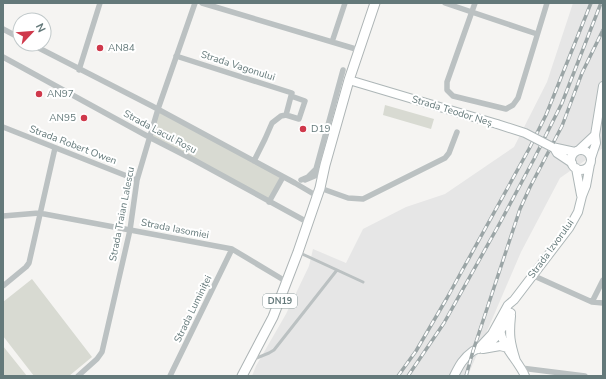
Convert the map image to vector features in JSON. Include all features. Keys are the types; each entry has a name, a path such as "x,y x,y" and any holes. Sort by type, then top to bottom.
{"main road":[{"name":"DN19","path":"242,376 273,317 288,282 309,223 348,80 375,3"},
{"name":"Strada Teodor Neș","path":"348,80 497,124 524,133 553,147 577,151"},
{"name":"Strada Izvorului","path":"525,376 522,368 503,340 500,332 500,320 508,305 514,300 569,228 578,212 586,186 590,161 596,143 603,86"},
{"path":"577,151 585,151 588,153 590,161 582,169 574,166 572,157 577,151 596,135"},
{"name":"Strada Teodor Neș","path":"553,147 557,153 574,166"},
{"name":"Strada Izvorului","path":"574,166 582,196"},
{"name":"Strada Izvorului","path":"514,300 511,312 509,334 510,344 516,361"},
{"path":"454,376 462,361 473,351 488,344 500,332 511,312"},
{"path":"478,349 492,334 500,320"},
{"path":"478,349 486,350 500,346 508,348"}],"street":[{"path":"79,70 100,3"},
{"name":"Strada Traian Lalescu","path":"78,376 97,359 102,352 130,230 136,180 158,109 195,3"},
{"path":"202,3 358,50"},
{"path":"332,42 345,3"},
{"path":"445,3 538,34"},
{"path":"475,3 447,82 447,90 453,96 506,109 513,105 518,98 546,3"},
{"path":"3,29 12,34"},
{"name":"Strada Lacul Roșu","path":"46,52 158,109 295,183 318,192 348,198 363,198 445,158 449,153 457,132"},
{"name":"Strada Vagonului","path":"176,56 292,93 291,96 305,101 299,119 286,115 281,116 272,123 254,161"},
{"name":"Strada Lacul Roșu","path":"3,57 309,223"},
{"path":"301,180 308,177 316,169 343,70"},
{"path":"286,115 291,96"},
{"name":"Strada Robert Owen","path":"3,127 136,180"},
{"path":"3,286 29,263 39,213 55,148"},
{"path":"295,183 317,175 325,165"},
{"path":"270,202 283,177"},
{"name":"Strada Iasomiei","path":"3,216 39,213 232,249 288,282"},
{"name":"Strada Luminiței","path":"170,376 232,249"},
{"path":"532,275 592,302 603,304"},
{"path":"592,302 603,280"},
{"path":"522,368 585,376"}],"lane":[{"path":"298,252 363,282"},
{"path":"251,360 274,350 337,270"}],"shaded area":[{"path":"573,3 603,3 603,148 560,178 521,252 469,376 252,376 256,366 286,314 309,266 313,249 346,263 363,229 406,207 445,194 514,147 547,82"},
{"path":"385,105 434,119 431,129 383,115"},
{"path":"158,109 283,177 269,202 149,137"},
{"path":"32,279 92,357 69,376 34,376 3,336 3,302"},
{"path":"3,346 27,376 3,376"}],"railway":[{"path":"398,376 416,351 447,298 529,149 546,115 591,3"},
{"path":"408,376 444,323 534,159 562,103 601,3"},
{"path":"466,376 520,209 562,126 582,73 603,30"}],"place":[{"name":"AN84","path":"100,48"},
{"name":"AN97","path":"39,94"},
{"name":"AN95","path":"84,118"},
{"name":"D19","path":"303,129"}]}
